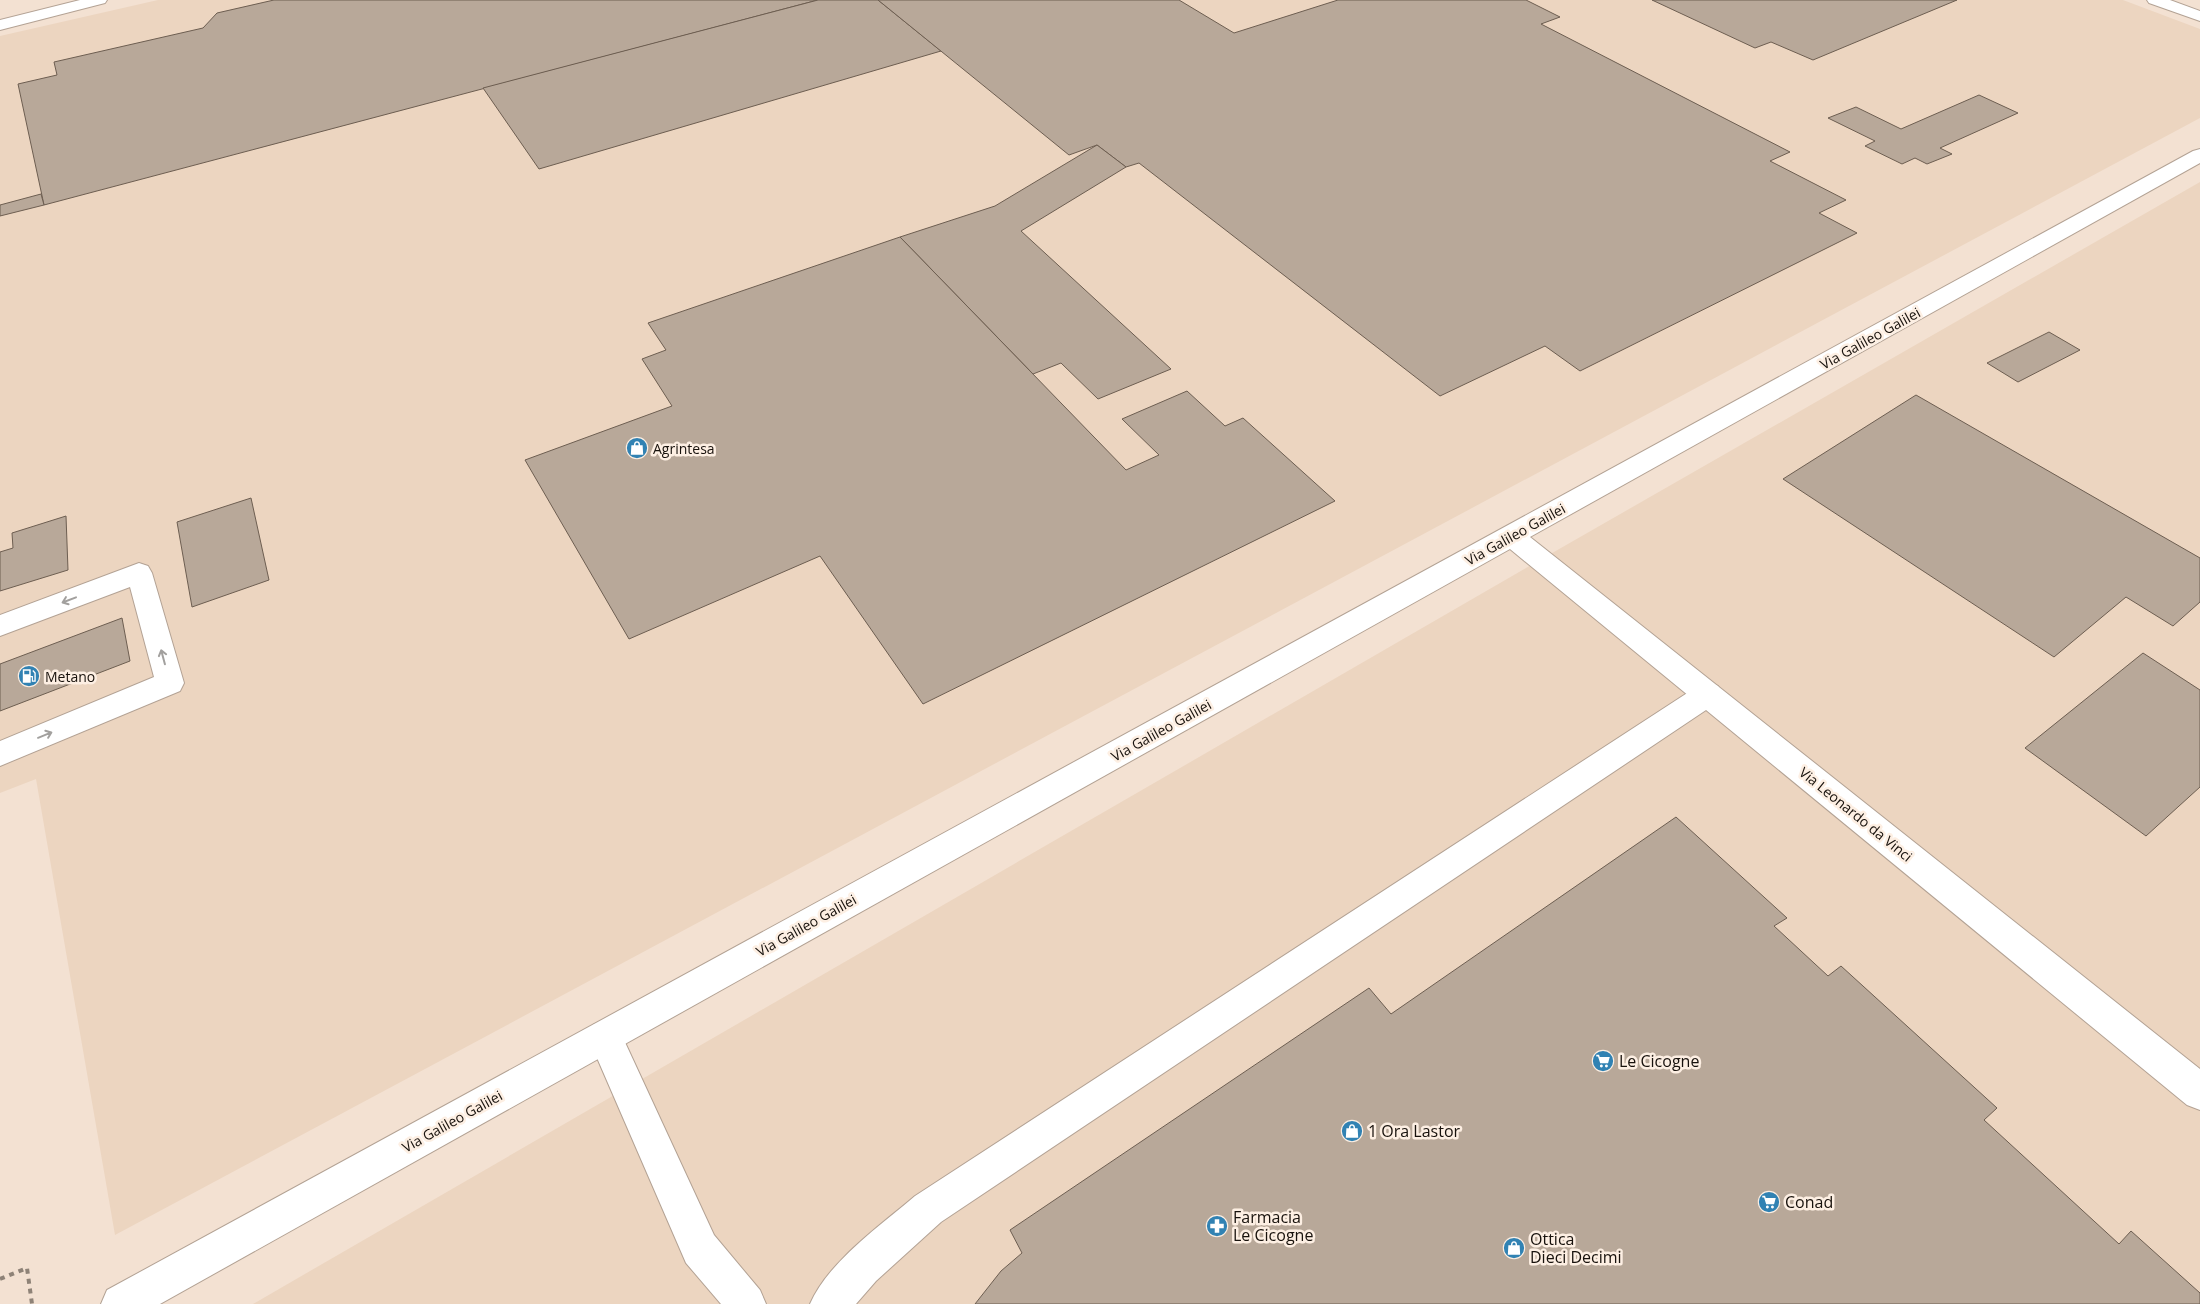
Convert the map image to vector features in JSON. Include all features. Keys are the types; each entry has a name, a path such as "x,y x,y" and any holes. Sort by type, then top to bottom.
{"street":[{"path":"0,25 98,0"},
{"path":"2155,0 2200,16"},
{"path":"0,12 61,8"},
{"name":"Via Galileo Galilei","path":"121,1304 2200,155"},
{"name":"Via Leonardo da Vinci","path":"1511,536 2200,1092"},
{"path":"0,626 139,573 170,684 0,754"},
{"path":"830,1304 862,1267 928,1209 1708,694"},
{"path":"605,1037 700,1249 746,1304"}],"path":[{"path":"0,1280 27,1268 32,1304"}],"shaded area":[{"name":"Agrintesa","path":"158,0 2123,0 2200,29 2200,118 115,1235 36,779 0,793 0,36"},
{"path":"2200,182 2200,1304 253,1304 1526,568"}],"building":[{"path":"274,0 818,0 44,205 18,84 57,75 54,62 203,28 217,13"},
{"path":"818,0 878,0 941,51 539,169 483,88"},
{"path":"878,0 1179,0 1234,33 1338,0 1526,0 1560,17 1541,24 1790,152 1770,161 1846,200 1819,213 1857,233 1580,371 1545,346 1440,396 1139,163 1126,167 1097,145 1069,155"},
{"path":"1652,0 1957,0 1813,60 1771,42 1755,48"},
{"path":"1979,95 2018,113 1940,148 1952,154 1927,164 1915,158 1902,164 1865,146 1875,141 1828,118 1856,107 1901,129"},
{"path":"1097,145 1126,167 1021,231 1171,369 1098,399 1061,363 1033,374 900,237 995,206"},
{"path":"41,194 44,205 0,216 0,205"},
{"path":"900,237 1126,470 1159,455 1122,419 1187,391 1225,426 1243,418 1335,501 923,704 820,556 629,639 525,460 672,406 642,359 666,350 648,323"},
{"path":"2049,332 2080,350 2018,382 1987,363"},
{"path":"1916,395 2200,558 2200,602 2173,626 2126,597 2054,657 1783,479"},
{"path":"251,498 269,580 192,607 177,522"},
{"path":"66,516 68,570 0,591 0,552 13,548 12,533"},
{"path":"122,618 130,661 0,711 0,664"},
{"path":"2143,653 2200,690 2200,787 2146,836 2025,748"},
{"name":"Le Cicogne","path":"1676,817 1787,918 1774,926 1828,976 1841,966 1997,1108 1984,1120 2119,1244 2131,1231 2200,1293 2200,1304 975,1304 1001,1271 1022,1253 1010,1230 1369,988 1391,1014"}],"place":[{"name":"Agrintesa","path":"637,448"},
{"name":"Metano","path":"29,676"},
{"name":"Le Cicogne","path":"1603,1061"},
{"name":"1 Ora Lastor","path":"1352,1131"},
{"name":"Conad","path":"1769,1202"},
{"name":"Farmacia Le Cicogne","path":"1217,1226"},
{"name":"Ottica Dieci Decimi","path":"1514,1248"}]}
